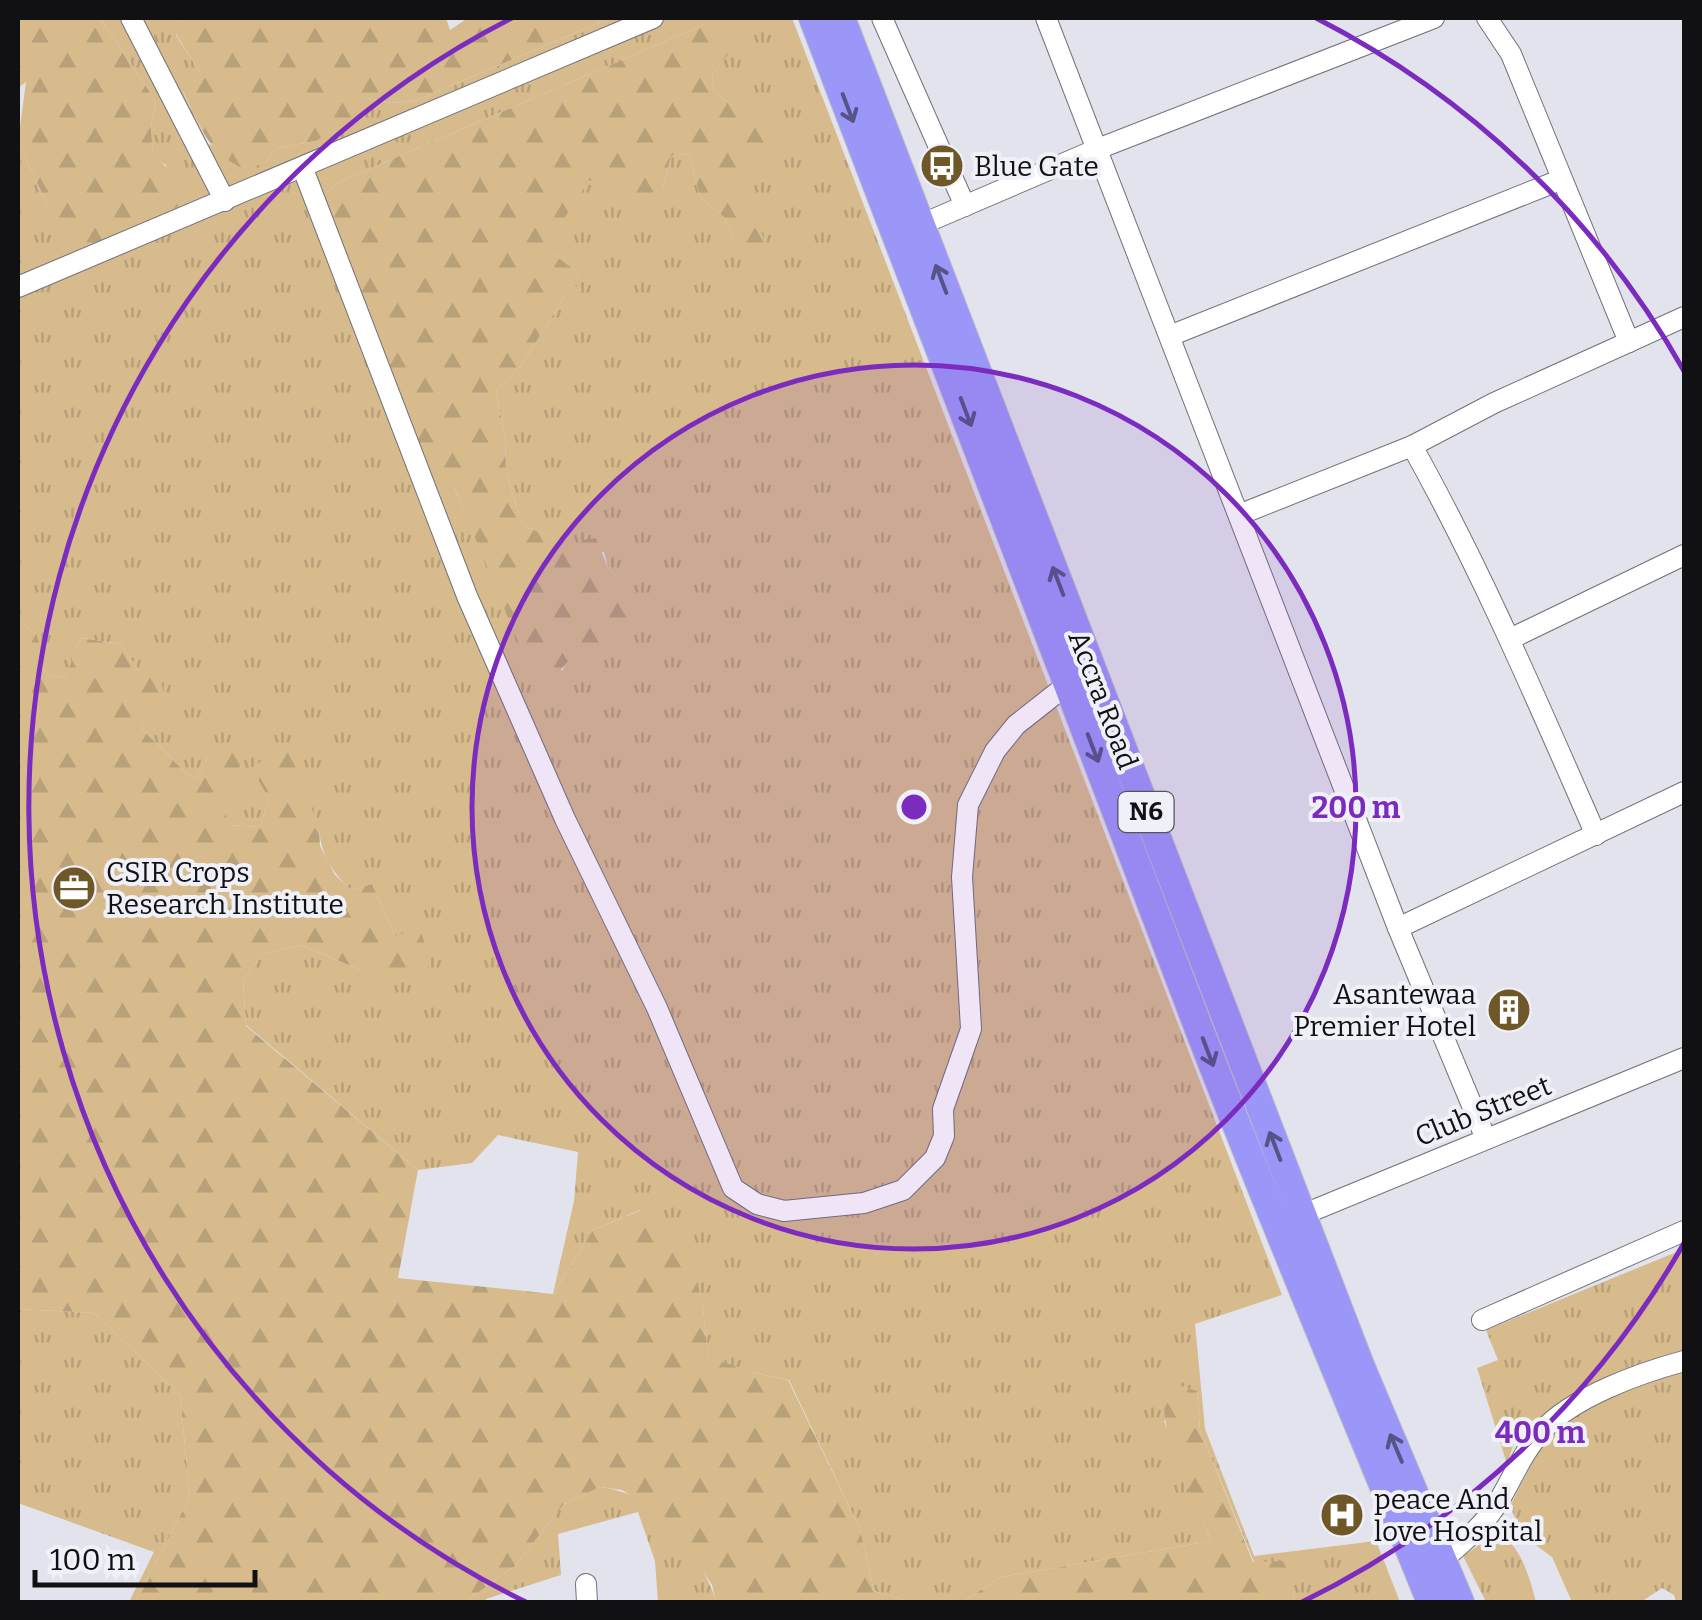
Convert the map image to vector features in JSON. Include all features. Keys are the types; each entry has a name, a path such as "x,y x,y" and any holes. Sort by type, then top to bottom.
{"highway":[{"name":"Accra Road","path":"813,18 1328,1357 1431,1602"},
{"name":"Accra Road","path":"841,18 1360,1365 1460,1602"}],"street":[{"path":"131,18 226,201"},
{"path":"18,287 653,18"},
{"path":"882,18 964,206"},
{"path":"1046,18 1095,150 1172,335 1398,928 1486,1138"},
{"path":"920,226 1095,150 1434,18"},
{"path":"1487,18 1510,54 1629,342"},
{"path":"303,168 467,596 527,734 657,1008 734,1188 757,1204 784,1211 864,1203 903,1190 935,1158 944,1136 943,1108 971,1029 962,877 968,805 995,752 1016,725 1068,684"},
{"path":"1172,335 1560,180"},
{"path":"1241,514 1412,446 1494,403 1684,317"},
{"path":"1412,446 1446,506 1510,639 1596,834"},
{"path":"1510,639 1684,555"},
{"path":"1398,928 1684,792"},
{"name":"Club Street","path":"1302,1214 1684,1058"},
{"path":"1482,1320 1684,1231"},
{"path":"1444,1559 1497,1506 1525,1454 1566,1408 1628,1380 1684,1361"}],"green space":[{"path":"18,18 100,18 156,101 151,127 153,155 172,178 178,207 83,250 49,208 18,142 26,82 18,88"},
{"path":"100,18 182,18 176,35 201,74 183,92 208,144 264,163 278,148 315,141 363,97 392,103 415,101 610,18 792,18 1282,1295 1195,1324 1205,1429 1254,1556 1376,1541 1400,1602 1294,1602 1291,1562 1254,1562 1200,1430 1197,1391 1164,1421 1211,1541 1001,1577 962,1602 913,1602 874,1591 860,1529 789,1380 708,1358 703,1307 688,1242 640,1210 593,1230 553,1294 574,1201 578,1152 498,1135 472,1163 418,1170 246,1025 243,980 263,954 301,945 363,971 395,936 372,884 351,890 328,862 319,827 269,798 260,827 231,825 220,806 235,787 208,757 196,779 141,728 153,705 139,671 121,644 81,638 64,678 49,675 37,659 37,635 18,620 18,142 49,208 167,166 153,156 151,127 156,101","holes":["703,25 727,56 712,75 714,92 733,105 743,182 735,241 724,217 700,197 689,153 671,156 663,188 633,194 610,178 589,180 547,244 550,252 578,272 572,285 581,290 564,297 523,363 496,391 505,437 506,473 523,526 572,550 604,552 609,570 620,578 562,671 492,574 325,194 337,183"]},
{"path":"182,18 446,18 450,30 468,18 610,18 415,101 392,103 363,97 346,125 315,141 278,148 264,163 247,170 214,148 183,91 201,74 176,34"},
{"path":"703,25 723,28 732,39 727,56 712,75 714,92 733,105 756,103 770,133 774,167 743,182 766,245 757,255 735,241 724,217 700,197 689,153 671,156 663,188 655,197 633,194 610,179 598,183 589,180 548,244 550,252 578,272 573,284 582,290 576,301 564,297 523,363 496,391 505,437 506,473 523,526 572,549 579,541 596,538 609,570 620,578 642,611 616,648 600,654 572,656 555,673 532,676 455,489 438,491 432,485 326,208 325,194 337,183"},
{"path":"18,620 37,635 37,659 49,675 64,678 81,638 121,644 139,671 158,667 166,704 153,706 141,728 196,779 208,757 221,744 241,760 235,787 221,806 231,825 260,827 269,798 251,768 270,756 289,751 319,827 320,846 335,875 351,890 372,884 395,936 420,928 429,959 427,971 417,975 363,971 301,945 263,954 243,980 246,1026 418,1170 398,1278 553,1294 593,1230 641,1210 689,1242 703,1307 708,1357 788,1380 860,1529 874,1591 913,1602 716,1602 712,1585 670,1520 622,1490 600,1487 563,1505 515,1566 465,1602 135,1602 190,1497 180,1395 94,1313 18,1309"},
{"path":"1684,1249 1684,1602 1676,1602 1674,1595 1662,1588 1641,1602 1572,1602 1552,1557 1522,1535 1510,1506 1536,1455 1520,1425 1507,1464 1477,1368 1498,1360 1486,1330"},
{"path":"18,1309 94,1313 180,1395 190,1497 135,1602 129,1602 154,1552 18,1503"},
{"path":"1171,1383 1197,1391 1200,1430 1253,1562 1292,1561 1294,1602 962,1602 1001,1577 1211,1541 1169,1438 1165,1398"},
{"path":"600,1487 637,1498 670,1520 697,1560 716,1602 658,1602 655,1561 638,1512 558,1534 561,1575 486,1602 465,1602 515,1566 563,1505"},
{"path":"1498,1532 1519,1554 1536,1602 1486,1602 1463,1556"}],"place":[{"name":"Blue Gate","path":"942,166"},
{"name":"CSIR Crops Research Institute","path":"74,888"},
{"name":"Asantewaa Premier Hotel","path":"1509,1010"},
{"name":"peace And love Hospital","path":"1342,1515"}]}
